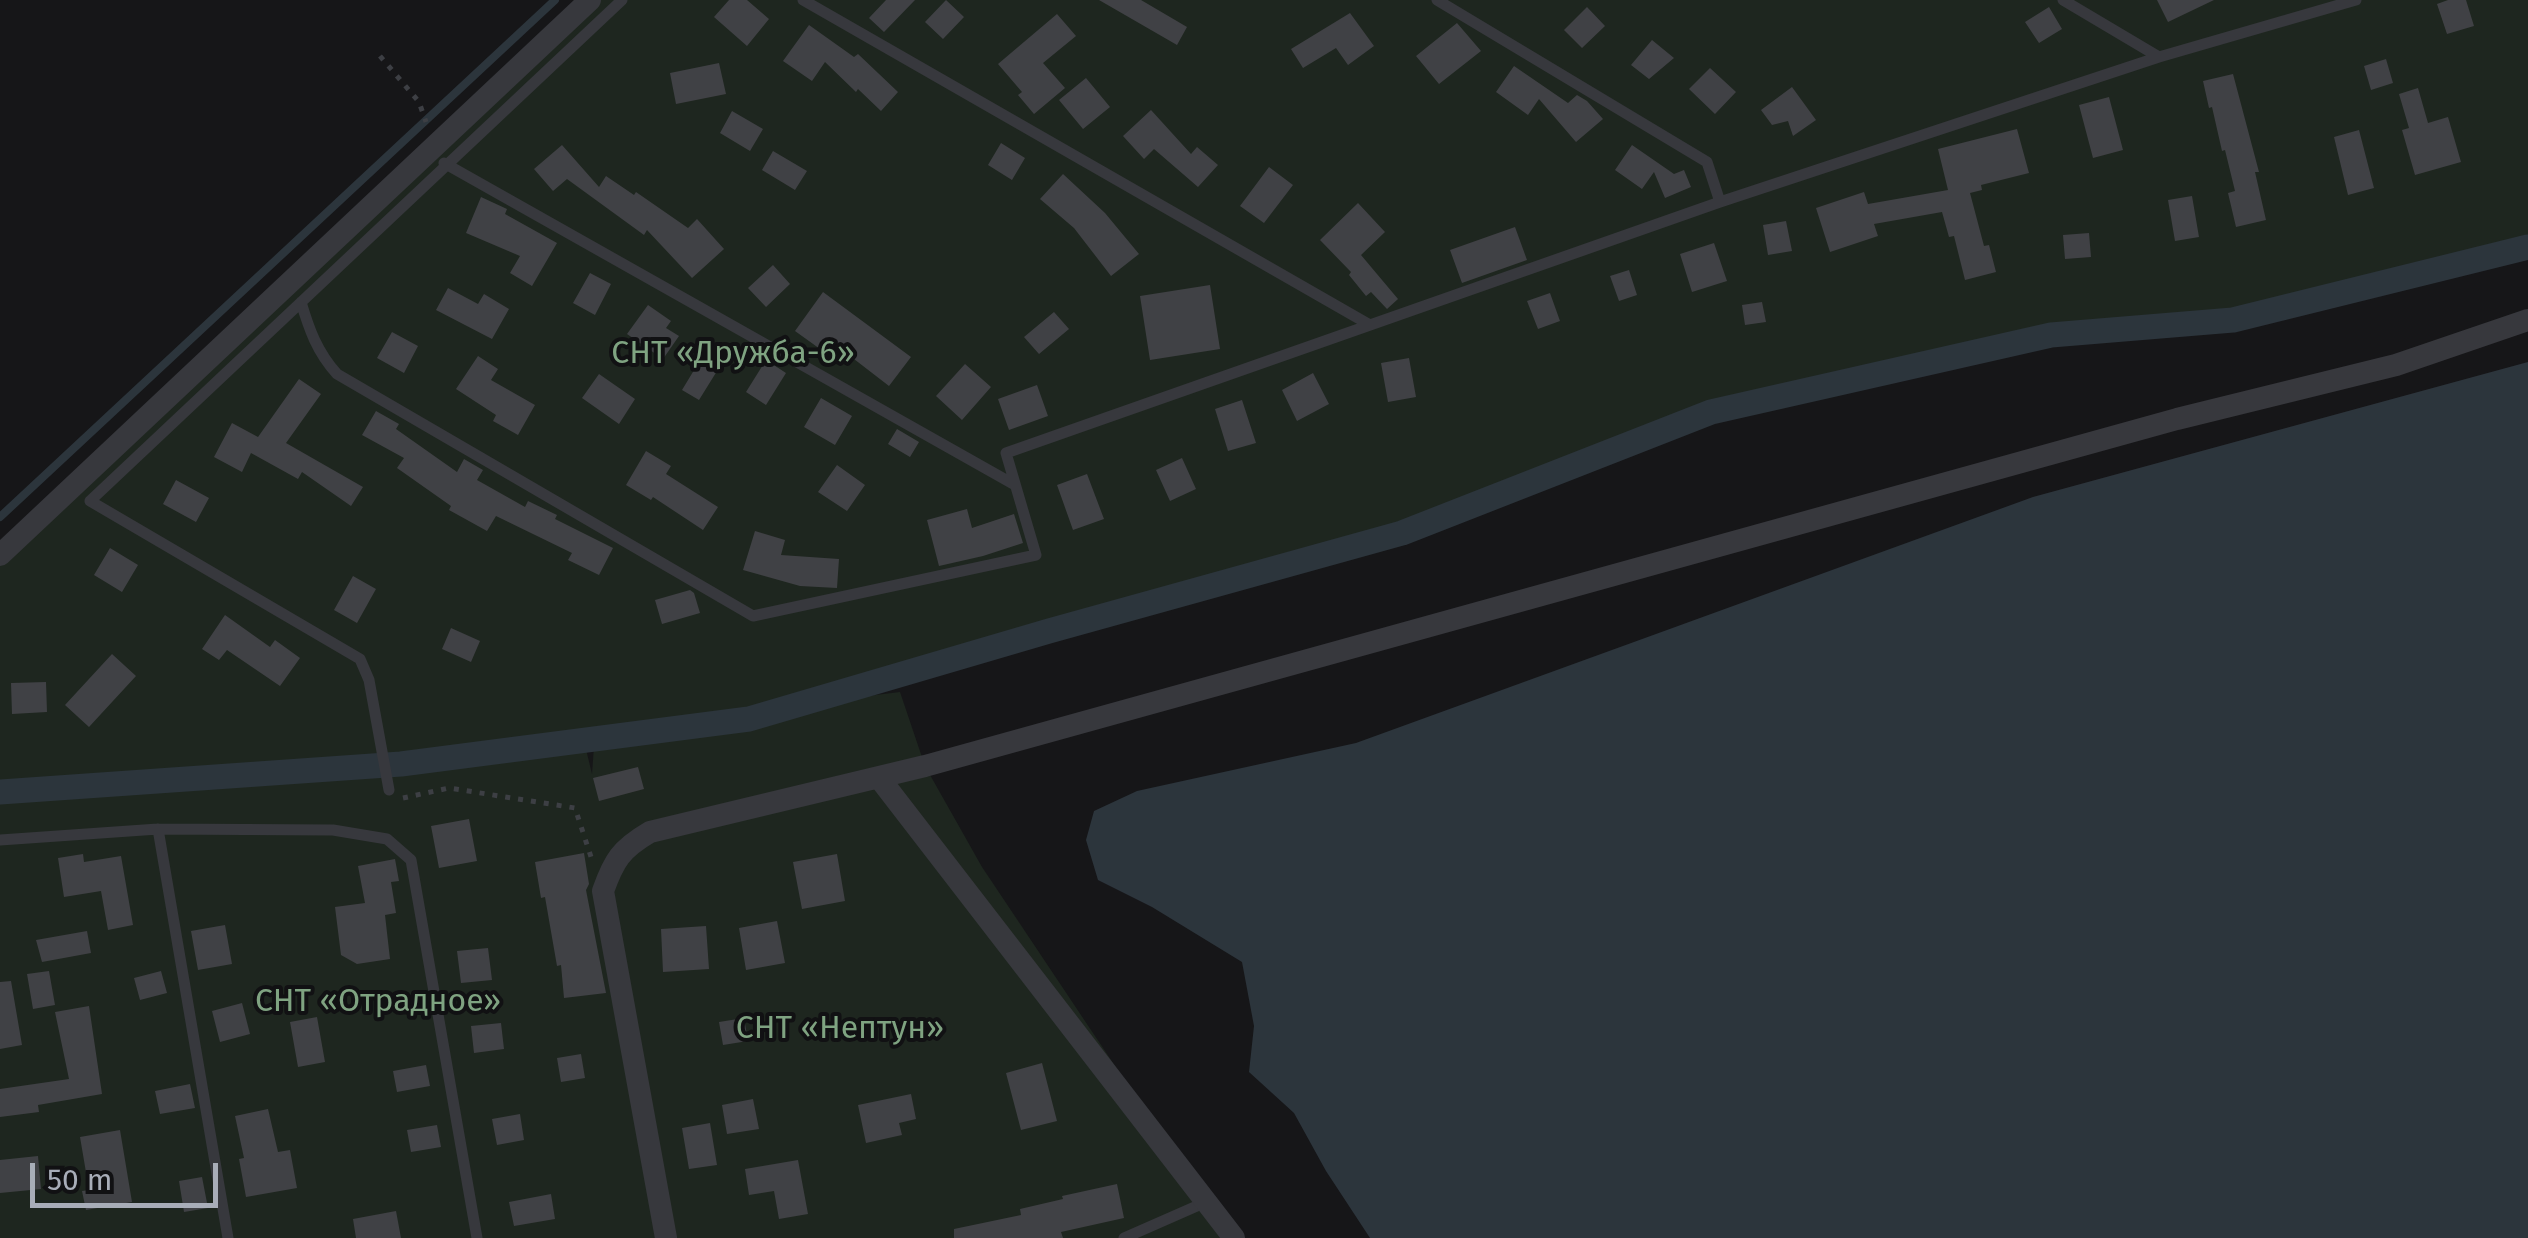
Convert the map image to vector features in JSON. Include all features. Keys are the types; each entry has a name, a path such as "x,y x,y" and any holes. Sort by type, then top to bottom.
{"street":[{"path":"0,554 437,159 590,0"},
{"path":"666,1238 603,891 613,863 629,844 650,832 880,778 2177,420 2396,365 2528,320"},
{"path":"880,778 1234,1238"}],"lane":[{"path":"390,795 369,680 360,659 90,500 301,302 437,159 622,0"},
{"path":"803,0 1370,325"},
{"path":"1437,0 1707,162 1720,202"},
{"path":"2063,0 2159,57"},
{"path":"301,302 314,342 336,374 753,616 1036,555 1006,453 1720,202 2159,57 2356,0"},
{"path":"437,159 1016,485"},
{"path":"0,840 158,828 333,830 387,839 411,860 477,1238"},
{"path":"158,828 228,1238"},
{"path":"1124,1238 1206,1202"}],"path":[{"path":"380,56 422,108"},
{"path":"390,795 448,788 575,808 603,891"}],"green space":[{"name":"СНТ «Дружба-6»","path":"590,0 2528,0 2528,247 2233,320 2051,335 1711,412 1402,533 749,719 584,741 592,774 594,746 757,723 851,698 900,692 925,766 982,867 1234,1238 0,1238 0,555"}],"shaded area":[{"path":"2528,362 2528,1238 1370,1238 1294,1113 1249,1072 1254,1026 1242,962 1152,907 1098,880 1086,840 1094,811 1137,791 1356,743 2033,497"}],"building":[{"path":"729,0 747,0 769,19 747,46 714,17"},
{"path":"886,0 915,0 884,32 869,18"},
{"path":"946,0 964,17 943,39 925,22"},
{"path":"1099,0 1141,0 1187,27 1177,45"},
{"path":"2157,0 2214,0 2168,22"},
{"path":"2466,0 2474,26 2447,34 2437,4"},
{"path":"1587,7 1605,26 1582,48 1564,30"},
{"path":"2049,7 2062,29 2039,43 2025,22"},
{"path":"1350,13 1374,46 1348,65 1336,48 1303,68 1291,49"},
{"path":"1057,14 1076,36 1043,63 1065,88 1034,114 1018,95 1022,92 998,64"},
{"path":"1457,23 1481,51 1439,84 1416,56"},
{"path":"809,25 854,57 858,54 898,92 881,111 825,62 812,81 783,61"},
{"path":"1652,40 1674,58 1649,79 1631,65"},
{"path":"2386,59 2393,83 2371,90 2364,66"},
{"path":"719,63 726,94 676,104 670,73"},
{"path":"1514,66 1568,103 1577,95 1603,119 1576,142 1539,99 1528,115 1496,92"},
{"path":"1710,68 1736,92 1715,114 1689,89"},
{"path":"2233,74 2259,172 2255,172 2266,220 2236,227 2228,193 2235,191 2203,81"},
{"path":"1086,78 1110,107 1083,129 1059,100"},
{"path":"1792,87 1816,120 1793,136 1788,121 1772,125 1761,110"},
{"path":"2418,88 2428,123 2448,117 2461,162 2415,175 2402,130 2409,128 2399,94"},
{"path":"2109,97 2123,150 2093,158 2079,105"},
{"path":"1151,110 1191,154 1197,147 1218,165 1198,187 1154,149 1144,159 1123,136"},
{"path":"732,111 763,129 750,151 720,133"},
{"path":"2017,129 2029,173 1981,185 1982,190 1970,193 1984,246 1989,245 1996,272 1965,280 1954,236 1949,237 1942,212 1874,224 1878,236 1830,252 1816,208 1864,192 1868,204 1948,190 1938,149"},
{"path":"2359,130 2374,188 2348,195 2334,137"},
{"path":"1001,143 1025,158 1012,180 988,165"},
{"path":"562,145 599,187 606,176 688,228 697,219 724,249 692,278 647,230 644,235 567,179 553,191 534,169"},
{"path":"1632,145 1674,174 1684,170 1691,187 1665,198 1654,172 1642,189 1615,170"},
{"path":"773,151 807,171 795,190 762,170"},
{"path":"1269,167 1293,185 1264,223 1240,206"},
{"path":"1063,174 1105,213 1139,254 1111,276 1074,228 1040,199"},
{"path":"2192,196 2199,237 2175,241 2168,200"},
{"path":"481,197 507,209 505,214 557,243 532,286 510,273 520,256 466,233"},
{"path":"1358,203 1385,232 1361,255 1398,299 1387,309 1371,292 1366,296 1349,275 1351,272 1320,240"},
{"path":"1786,221 1792,251 1768,255 1763,225"},
{"path":"1515,227 1527,260 1462,283 1450,250"},
{"path":"2089,233 2091,257 2065,259 2063,235"},
{"path":"1714,243 1727,281 1692,292 1680,254"},
{"path":"773,265 790,284 766,307 748,288"},
{"path":"1629,270 1637,295 1619,301 1610,276"},
{"path":"590,273 611,284 595,315 573,303"},
{"path":"1210,285 1220,349 1150,360 1140,296"},
{"path":"448,288 478,304 484,294 509,309 492,339 436,310"},
{"path":"823,292 911,357 889,386 841,349 834,359 795,331"},
{"path":"1550,293 1560,321 1538,329 1527,301"},
{"path":"1762,302 1766,322 1745,325 1742,305"},
{"path":"648,305 671,321 666,328 679,336 663,359 627,334"},
{"path":"1054,312 1069,329 1039,354 1024,337"},
{"path":"392,332 418,346 404,373 377,358"},
{"path":"705,352 722,363 699,400 682,390"},
{"path":"478,356 498,369 491,380 535,405 518,435 493,421 496,415 456,389"},
{"path":"1409,358 1416,397 1388,402 1381,363"},
{"path":"766,360 786,373 766,405 746,392"},
{"path":"965,364 991,387 962,420 936,396"},
{"path":"1313,373 1329,404 1297,421 1282,390"},
{"path":"599,374 635,399 619,424 582,398"},
{"path":"299,379 321,394 286,443 363,487 351,506 302,472 298,479 251,453 242,472 214,457 232,423 258,437"},
{"path":"1037,385 1048,416 1009,430 998,399"},
{"path":"821,398 852,416 835,445 804,427"},
{"path":"1242,400 1256,443 1228,451 1215,409"},
{"path":"376,411 399,424 396,429 457,472 464,459 483,470 477,480 525,507 528,501 557,515 555,519 613,548 599,575 568,560 572,553 496,516 487,531 449,510 451,506 397,468 404,458 362,435"},
{"path":"897,429 919,442 910,457 888,444"},
{"path":"646,451 671,466 666,474 718,507 703,530 653,497 651,500 626,485"},
{"path":"1182,458 1196,489 1170,501 1156,470"},
{"path":"837,465 865,485 847,511 818,492"},
{"path":"1087,474 1104,519 1073,530 1057,485"},
{"path":"176,480 209,498 196,522 163,504"},
{"path":"967,509 972,528 1014,514 1023,543 939,566 927,520"},
{"path":"755,531 785,540 781,555 839,559 837,588 800,586 743,570"},
{"path":"110,548 138,565 122,592 94,575"},
{"path":"353,576 376,589 357,623 334,610"},
{"path":"690,590 700,613 662,624 655,600"},
{"path":"225,615 270,647 275,640 300,658 280,686 227,650 219,660 202,649"},
{"path":"451,628 480,641 471,662 442,649"},
{"path":"112,654 136,676 89,727 65,705"},
{"path":"46,682 47,712 12,714 11,683"},
{"path":"638,767 644,789 599,801 593,778"},
{"path":"469,819 477,861 439,868 431,826"},
{"path":"584,853 589,884 586,890 606,993 564,998 561,965 557,966 535,862"},
{"path":"83,854 84,862 121,856 133,925 108,930 101,891 64,897 58,858"},
{"path":"837,854 845,901 802,909 793,862"},
{"path":"395,859 399,881 391,882 396,913 385,915 390,959 357,964 341,955 335,907 365,903 358,866"},
{"path":"777,921 785,963 746,970 739,928"},
{"path":"225,925 232,964 198,970 191,931"},
{"path":"706,926 709,969 663,972 661,929"},
{"path":"87,931 91,953 42,962 36,940"},
{"path":"488,948 492,980 461,983 457,951"},
{"path":"49,971 55,1005 33,1009 27,974"},
{"path":"161,971 167,993 140,1000 134,978"},
{"path":"11,981 22,1045 0,1049 0,982"},
{"path":"242,1003 250,1034 220,1042 212,1011"},
{"path":"89,1006 102,1094 38,1105 39,1112 0,1117 0,1089 69,1079 55,1012"},
{"path":"317,1017 325,1062 298,1067 290,1022"},
{"path":"744,1018 748,1041 723,1045 719,1022"},
{"path":"501,1023 504,1049 474,1053 471,1026"},
{"path":"581,1054 585,1078 561,1082 557,1058"},
{"path":"1042,1063 1057,1121 1021,1130 1006,1073"},
{"path":"426,1065 430,1086 397,1092 393,1071"},
{"path":"190,1084 195,1108 160,1114 155,1091"},
{"path":"911,1094 916,1119 899,1123 902,1135 866,1143 858,1105"},
{"path":"753,1099 759,1129 727,1134 722,1105"},
{"path":"268,1109 278,1152 290,1150 297,1188 246,1197 239,1159 244,1158 235,1116"},
{"path":"520,1114 524,1140 497,1145 492,1119"},
{"path":"710,1123 717,1165 689,1169 682,1128"},
{"path":"437,1125 441,1147 411,1152 407,1130"},
{"path":"120,1130 132,1202 86,1210 82,1191 89,1190 80,1137"},
{"path":"38,1156 41,1189 0,1193 0,1160"},
{"path":"798,1160 808,1214 779,1219 774,1191 749,1195 745,1169"},
{"path":"202,1177 208,1208 184,1212 179,1181"},
{"path":"1117,1184 1124,1218 1061,1232 1063,1238 954,1238 954,1229 1021,1215 1020,1209"},
{"path":"551,1194 555,1219 514,1226 509,1202"},
{"path":"396,1211 401,1238 356,1238 353,1219"}],"waterway":[{"path":"0,517 555,0"},
{"path":"0,792 401,764 749,719 1402,533 1711,412 2051,335 2233,320 2528,247"}],"park label":[{"name":"СНТ «Отрадное»","path":"378,1002"},
{"name":"СНТ «Нептун»","path":"840,1029"}]}
